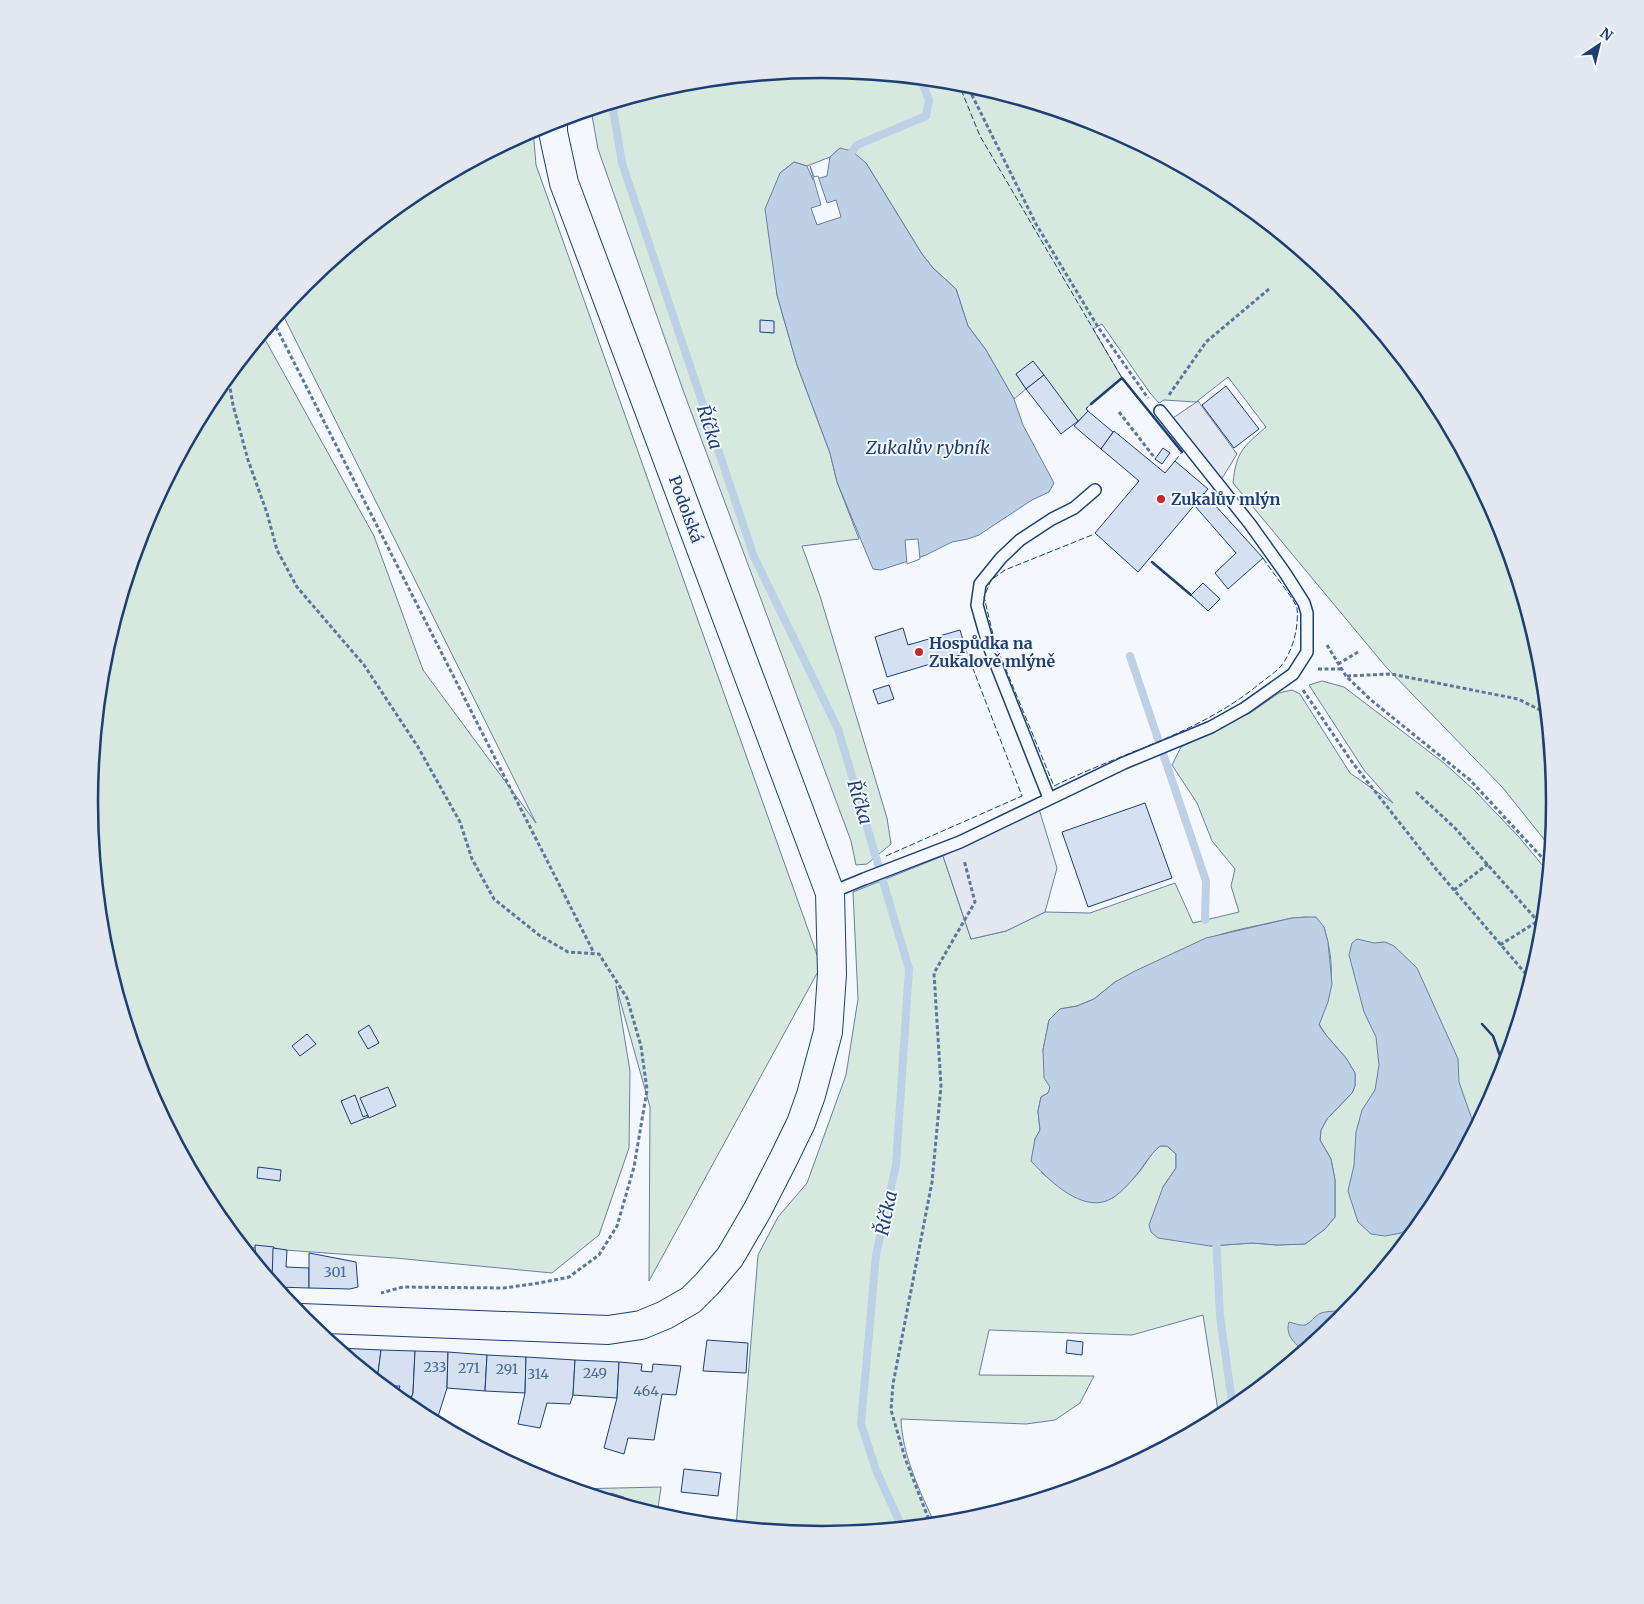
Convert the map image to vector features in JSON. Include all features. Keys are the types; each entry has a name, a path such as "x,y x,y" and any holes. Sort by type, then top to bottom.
{"street":[{"name":"Podolská","path":"315,1318 608,1330 641,1325 691,1300 730,1257 758,1209 801,1123 811,1095 828,1032 832,974 830,893 564,182 553,130"}],"lane":[{"path":"830,893 864,878 960,842 1124,763 1210,727 1245,708 1293,674 1307,652 1307,613 1304,602 1250,524 1160,411"},
{"path":"1049,798 988,644 977,605 980,584 1001,558 1020,540 1052,519 1074,508 1095,490"}],"path":[{"path":"971,93 1036,224 1098,327 1145,395 1160,411"},
{"path":"1168,396 1206,342 1269,288"},
{"path":"275,326 594,953"},
{"path":"230,385 248,460 267,513 277,550 297,587 364,665 418,748 460,822 472,859 494,898 539,934 568,952 599,954 627,998 641,1046 647,1090 634,1167 616,1226 599,1255 569,1277 540,1284 504,1288 418,1287"},
{"path":"1119,412 1154,457"},
{"path":"1307,613 1346,676 1371,700 1470,780 1544,860"},
{"path":"1338,664 1358,652"},
{"path":"1293,674 1352,762 1454,890 1526,975"},
{"path":"1346,676 1391,674 1518,699 1540,710"},
{"path":"1416,792 1455,828 1537,919"},
{"path":"929,1518 906,1458 892,1410 893,1384 932,1182 940,1086 934,973 975,902 960,842"},
{"path":"1454,890 1488,864"},
{"path":"1500,945 1536,922"}],"shaded area":[{"path":"775,79 869,79 917,84 963,91 1010,102 1055,116 1099,133 1142,152 1184,175 1225,200 1263,227 1300,257 1367,324 1424,399 1472,482 1508,569 1522,614 1533,661 1545,755 1545,841 1503,788 1386,667 1233,483 1236,464 1242,451 1266,427 1228,377 1196,402 1164,400 1159,403 1102,324 1093,329 1122,378 1086,408 1088,411 1078,421 1033,362 1016,374 1026,389 1014,399 986,350 968,326 956,289 933,268 922,254 866,163 840,148 830,157 807,166 794,162 780,173 775,274 777,295 797,365 830,453 837,482 859,539 802,546 820,596 887,818 891,844 867,864 856,865 851,841 683,390 598,149 592,115 634,102 681,91"},
{"path":"534,138 536,165 821,966 649,1281 650,1107 616,986 630,1071 629,1148 599,1235 552,1273 395,1258 251,1248 220,1205 172,1122 136,1035 122,990 111,943 99,849 98,802 99,755 111,661 122,614 136,569 172,482 195,440 220,399 265,339 374,536 423,670 536,823 284,317 344,257 381,227 419,200 460,175 502,152"},
{"path":"1198,401 1237,454 1221,480 1173,418"},
{"path":"1322,681 1344,687 1444,763 1474,790 1519,837 1543,866 1533,943 1522,990 1508,1035 1491,1079 1472,1122 1424,1205 1367,1280 1300,1347 1263,1377 1218,1408 1203,1315 1132,1335 989,1330 979,1375 1094,1376 1080,1403 1055,1420 1026,1424 901,1419 908,1459 932,1518 869,1525 822,1526 775,1525 736,1521 758,1255 778,1217 807,1183 846,1075 858,999 853,892 943,856 971,939 1006,931 1045,912 1090,913 1175,883 1193,923 1239,912 1231,886 1235,869 1212,841 1197,803 1172,765 1181,747 1250,713 1279,693 1292,690 1300,694 1350,773 1393,803 1364,770 1309,685","holes":["1307,917 1324,927 1331,965 1330,987 1319,1024 1346,1058 1355,1073 1355,1086 1352,1093 1327,1119 1321,1130 1320,1140 1331,1159 1335,1180 1335,1217 1325,1229 1305,1244 1277,1245 1252,1243 1210,1246 1163,1187 1176,1168 1176,1154 1167,1146 1160,1146 1137,1175 1113,1198 1055,1183 1042,1173 1035,1139 1040,1130 1038,1111 1041,1097 1048,1093 1051,1087 1043,1050 1049,1020 1060,1009 1077,1006 1094,999 1115,982 1222,934 1237,930 1292,918"]},
{"path":"1039,809 1057,868 1045,912 1006,931 971,939 943,856"},
{"path":"661,1487 658,1508 591,1489"}],"water":[{"name":"Zukalův rybník","path":"840,148 852,151 866,163 922,254 933,268 956,289 968,326 986,350 1014,399 1023,425 1054,483 1049,492 1032,500 979,535 952,542 926,555 881,570 873,569 837,482 830,453 797,365 777,295 765,209 780,173 794,162 807,166 813,180 827,176 830,157"},
{"path":"1316,917 1324,927 1328,942 1332,984 1328,1002 1319,1025 1346,1058 1355,1073 1355,1086 1352,1093 1327,1119 1321,1130 1320,1140 1331,1159 1335,1180 1335,1217 1325,1229 1305,1244 1277,1245 1252,1243 1210,1246 1158,1238 1151,1232 1149,1225 1163,1187 1176,1168 1176,1154 1167,1146 1160,1146 1137,1175 1116,1196 1103,1202 1083,1201 1073,1196 1054,1183 1031,1161 1035,1139 1040,1130 1038,1111 1041,1097 1048,1093 1050,1087 1044,1078 1043,1050 1049,1020 1060,1009 1077,1006 1094,999 1115,982 1135,971 1206,938 1292,918"},
{"path":"1357,939 1374,943 1385,942 1394,946 1417,968 1458,1059 1459,1082 1473,1121 1449,1164 1406,1231 1385,1236 1371,1234 1358,1222 1348,1191 1354,1165 1356,1132 1362,1110 1375,1090 1379,1065 1376,1037 1364,1012 1349,955 1352,943"},
{"path":"1337,1310 1300,1347 1289,1335 1289,1322 1305,1325 1321,1313"},
{"path":"608,1494 624,1497 624,1499"}],"pier":[{"path":"810,166 814,177 818,176 827,203 836,200 841,217 817,225 811,208 821,205"},
{"path":"918,539 920,559 907,564 905,540"}],"building":[{"path":"760,320 774,321 774,333 760,332"},
{"path":"1033,361 1044,375 1026,389 1016,374"},
{"path":"1044,375 1078,421 1061,434 1026,389"},
{"path":"1226,386 1259,429 1234,448 1202,405"},
{"path":"1088,411 1113,432 1101,449 1074,426"},
{"name":"Zukalův mlýn","path":"1114,431 1165,473 1175,461 1208,489 1138,572 1095,533 1139,481 1101,449"},
{"path":"1163,448 1170,453 1162,464 1155,459"},
{"path":"1204,493 1263,558 1228,589 1215,573 1236,553 1194,505"},
{"path":"1203,583 1220,599 1208,611 1191,595"},
{"path":"903,628 908,645 960,630 967,653 887,677 875,637"},
{"path":"889,685 894,699 878,704 873,690"},
{"path":"1145,803 1172,878 1088,907 1062,832"},
{"path":"369,1025 379,1043 368,1049 358,1032"},
{"path":"307,1034 316,1044 300,1056 292,1046"},
{"path":"388,1087 396,1106 369,1118 360,1098"},
{"path":"355,1095 363,1117 368,1115 368,1117 351,1124 341,1101"},
{"path":"258,1167 281,1170 280,1181 257,1178"},
{"path":"255,1245 274,1247 272,1274 255,1253"},
{"path":"273,1248 287,1250 286,1267 309,1268 309,1288 284,1287 272,1274"},
{"path":"309,1253 356,1262 358,1287 350,1289 309,1288"},
{"path":"707,1340 748,1343 746,1373 703,1371"},
{"path":"1067,1340 1083,1342 1082,1355 1066,1353"},
{"path":"346,1348 381,1350 378,1374"},
{"path":"381,1350 415,1351 411,1398 399,1390 400,1386 394,1386 378,1374"},
{"path":"415,1351 448,1352 447,1388 438,1416 411,1398"},
{"path":"448,1352 487,1355 485,1391 447,1388"},
{"path":"487,1355 526,1357 525,1393 485,1391"},
{"path":"526,1357 575,1360 573,1395 570,1404 547,1403 540,1428 518,1424 525,1393"},
{"path":"575,1360 619,1362 617,1398 573,1395"},
{"path":"619,1362 642,1364 641,1371 652,1372 653,1364 681,1366 676,1395 662,1394 654,1440 628,1438 624,1454 604,1448 617,1398"},
{"path":"684,1469 721,1473 718,1496 681,1492"}],"waterway":[{"path":"846,160 857,145 926,116 929,100 923,85"},
{"name":"Říčka","path":"613,109 622,163 754,557 838,729 909,969 896,1165 876,1255 861,1424 876,1470 900,1522"},
{"path":"1130,656 1206,881 1205,920"},
{"path":"1216,1237 1220,1316 1232,1399"}],"fence":[{"path":"962,91 980,136 1122,378"},
{"path":"1088,411 1086,409 1091,404"},
{"path":"1175,461 1182,452"},
{"path":"1092,535 1005,570 991,580 984,597 995,643 1054,786 1211,717 1235,702 1281,666 1289,653 1294,638 1297,608 1263,558"},
{"path":"886,856 1022,796 967,653"}],"wall":[{"path":"1091,404 1122,378 1182,452"},
{"path":"1152,562 1191,595"},
{"path":"1482,1024 1493,1036 1500,1056"}],"place":[{"name":"Zukalův mlýn","path":"1161,499"},
{"name":"Hospůdka na Zukalově mlýně","path":"919,652"}]}
